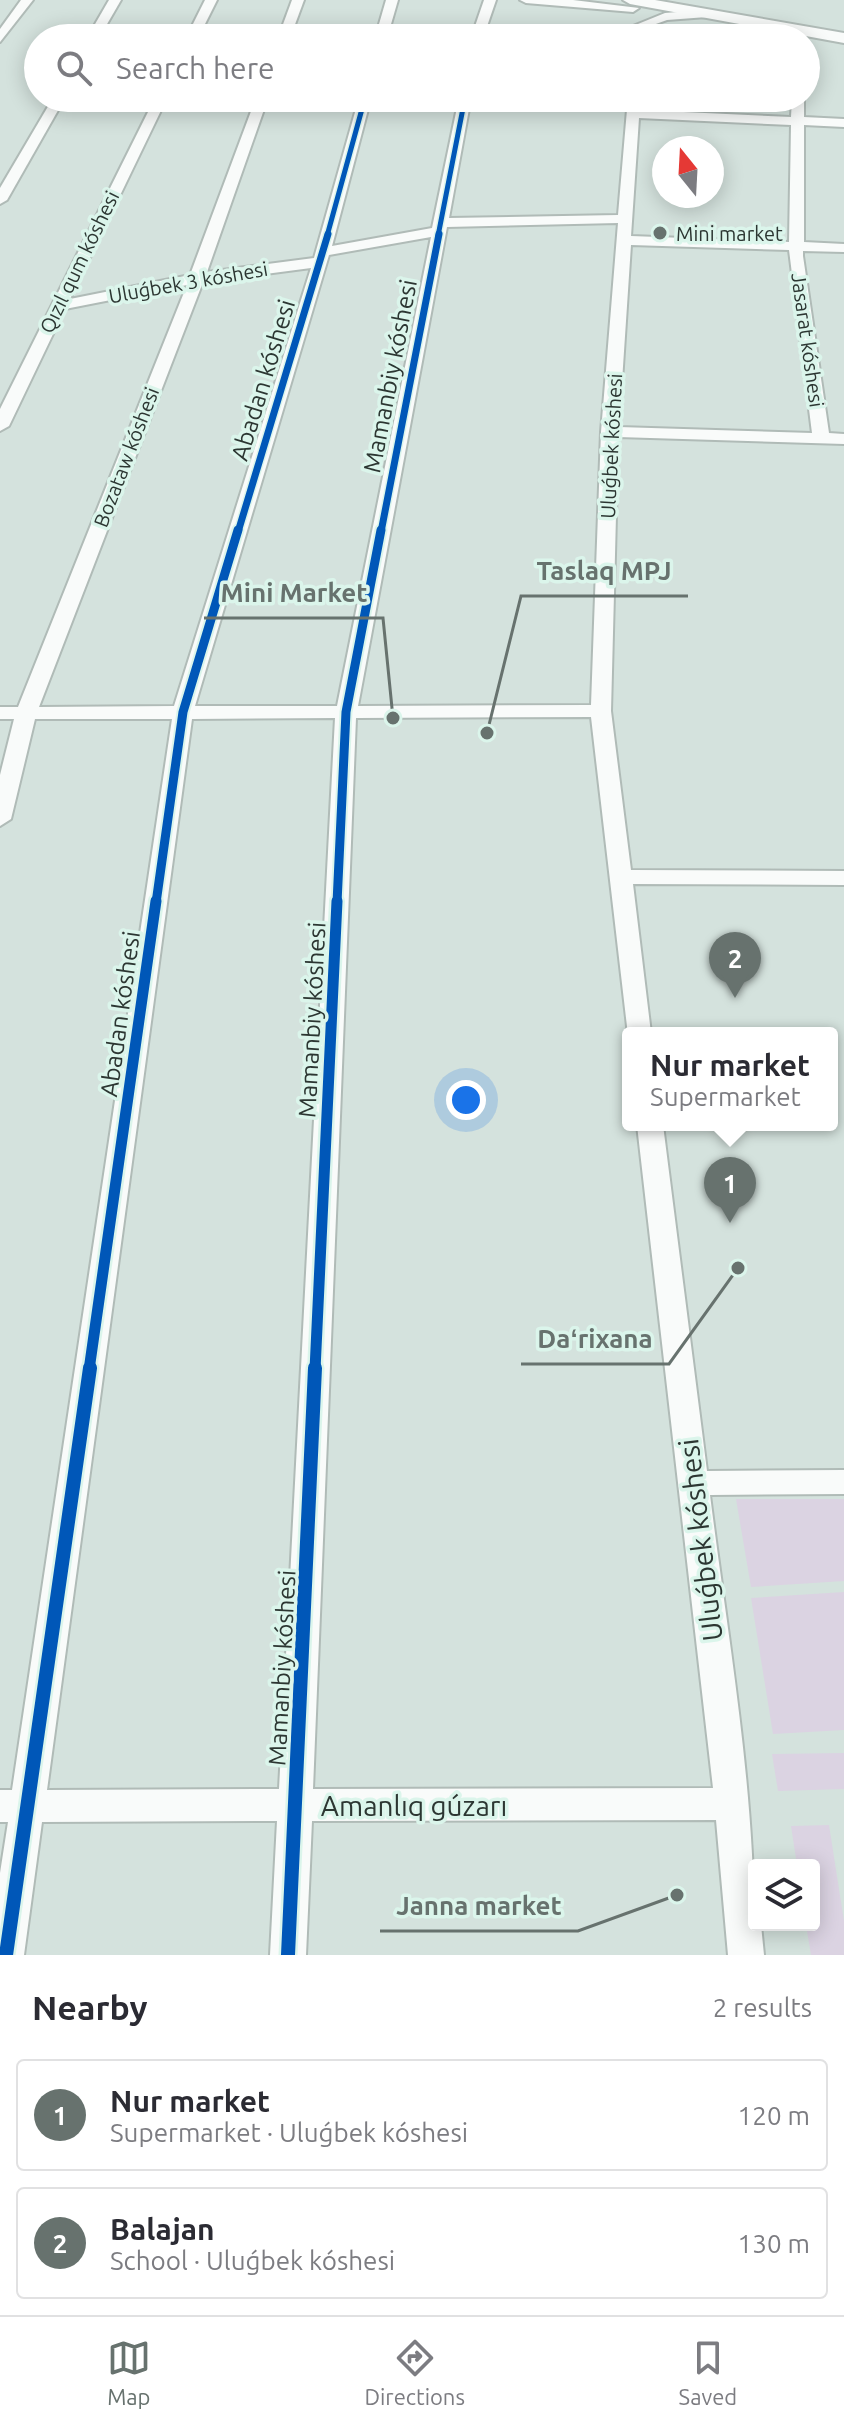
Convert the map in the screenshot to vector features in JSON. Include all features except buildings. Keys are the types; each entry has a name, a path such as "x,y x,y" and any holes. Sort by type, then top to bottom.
{"main road":[{"path":"633,2 750,24"},
{"path":"820,36 844,38"}],"street":[{"path":"0,38 27,0"},
{"path":"101,24 115,0"},
{"path":"199,24 211,0"},
{"path":"289,24 298,0"},
{"path":"385,24 392,0"},
{"path":"482,24 490,0"},
{"path":"526,0 633,2 637,24"},
{"path":"653,24 665,17 703,14"},
{"path":"0,200 51,112"},
{"name":"Qızıl qum kóshesi","path":"0,426 56,306 154,112"},
{"name":"Bozataw kóshesi","path":"0,819 26,713 197,278 257,112"},
{"name":"Abadan kóshesi","path":"6,1955 14,1806 183,712 322,257 361,112"},
{"name":"Mamanbiy kóshesi","path":"288,1955 346,712 462,112"},
{"name":"Uluǵbek kóshesi","path":"634,112 610,432 601,711 638,1027"},
{"path":"700,112 844,123"},
{"name":"Jasarat kóshesi","path":"798,112 796,247 821,439"},
{"name":"Uluǵbek 3 kóshesi","path":"56,306 322,257 438,228 626,219"},
{"path":"625,240 844,248"},
{"path":"610,432 844,439"},
{"path":"0,713 601,711"},
{"path":"620,877 844,878"},
{"name":"Uluǵbek kóshesi","path":"651,1131 732,1804 746,1955"},
{"path":"693,1483 844,1482"},
{"name":"Amanlıq gúzarı","path":"14,1806 732,1804"}],"shaded area":[{"path":"736,1499 844,1499 844,1581 751,1587"},
{"path":"844,1592 844,1730 773,1734 751,1598"},
{"path":"844,1753 844,1789 778,1791 772,1754"},
{"path":"829,1825 844,1921 844,1955 811,1955 807,1931 820,1931 820,1859 796,1859 791,1826"}],"cycle path":[{"path":"6,1955 183,712 323,252 361,112"},
{"path":"288,1955 346,712 462,112"}],"place":[{"name":"Mini market","path":"660,233"},
{"name":"Mini Market","path":"393,718"},
{"name":"Taslaq MPJ","path":"487,733"},
{"name":"Balajan","path":"735,998"},
{"name":"Nur market","path":"730,1223"},
{"name":"Daʻrixana","path":"738,1268"},
{"name":"Janna market","path":"677,1895"}]}
